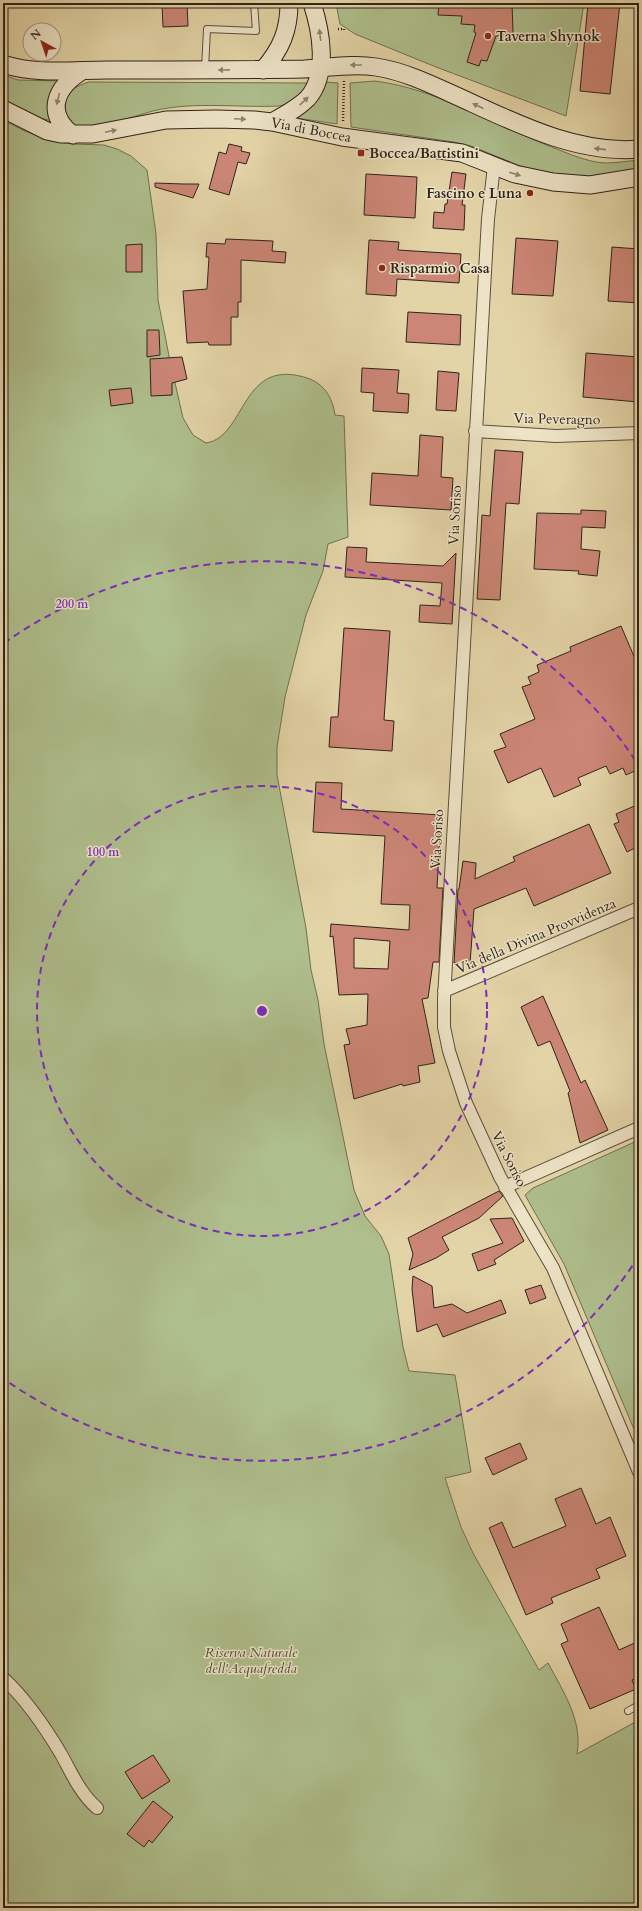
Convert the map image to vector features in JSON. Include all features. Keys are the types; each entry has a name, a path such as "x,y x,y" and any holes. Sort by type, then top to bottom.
{"main road":[{"path":"263,70 276,54 284,38 289,16 289,3"},
{"path":"272,122 299,106 309,96 315,86 320,68 321,46 319,29 312,3"},
{"path":"3,64 30,70 82,71 263,70 363,65 394,70 413,77 567,142 595,149 639,149"},
{"path":"73,135 59,120 56,102 63,86 82,71"},
{"name":"Via di Boccea","path":"3,109 47,131 73,135 93,134 152,122 182,119 234,119 272,122 342,137 462,153 525,177 571,184 600,184 639,177"}],"street":[{"name":"Via Soriso","path":"494,166 488,219 475,431 444,991 444,1027 456,1076 474,1121 505,1187 553,1268 639,1472"},
{"name":"Via Peveragno","path":"475,431 556,436 639,433"},
{"name":"Via della Divina Provvidenza","path":"444,991 639,908"},
{"path":"505,1187 639,1128"},
{"path":"3,1678 30,1707 54,1743 77,1786 97,1808"}],"lane":[{"path":"205,70 207,29 256,31 254,3"},
{"path":"628,1711 639,1705"}],"path":[{"path":"338,29 344,29 344,32"},
{"path":"343,124 344,79"}],"green space":[{"path":"336,3 584,3 566,116 436,67 355,34 340,24"},
{"path":"3,75 18,80 61,81 52,121 32,116 3,100"},
{"path":"375,81 396,85 440,98 544,144 582,158 605,163 639,160 639,170 588,179 538,173 471,146 454,142 351,127 350,83"},
{"path":"89,82 307,83 306,88 301,95 289,103 280,106 184,106 153,111 97,126 76,126 68,123 65,108 67,96 75,88"},
{"path":"325,82 338,83 337,124 296,118 315,103 324,88"},
{"name":"Riserva Naturale dell'Acquafredda","path":"3,120 25,131 51,141 73,144 104,145 117,149 131,156 147,170 156,234 158,300 183,418 193,435 206,443 219,438 230,427 247,399 257,387 270,378 287,374 310,379 320,385 330,398 335,415 344,416 348,537 328,544 323,571 306,615 285,697 277,747 277,775 306,928 311,970 318,1000 324,1044 354,1190 365,1216 381,1236 389,1254 403,1347 409,1371 455,1375 471,1472 445,1478 461,1527 473,1553 539,1670 548,1663 560,1684 570,1707 577,1730 577,1754 639,1720 639,1908 3,1908"},
{"path":"639,1140 639,1441 564,1264 525,1195 533,1188"}],"building":[{"path":"187,3 188,26 163,27 162,5"},
{"path":"439,3 484,5 512,3 513,33 496,36 487,61 481,60 479,66 467,62 476,33 474,32 475,25 461,24 462,16 438,15"},
{"path":"588,3 620,3 610,94 580,91"},
{"path":"229,144 242,147 241,151 250,153 246,164 238,162 229,195 209,189 219,152 226,154"},
{"path":"452,172 466,174 462,205 465,205 464,230 433,228 434,212 444,213 445,204 447,204"},
{"path":"366,174 417,177 415,218 364,215"},
{"path":"155,183 199,184 193,198 155,187"},
{"path":"516,238 558,241 553,296 512,294"},
{"path":"226,239 273,241 272,251 286,252 285,263 241,260 241,302 238,302 238,317 231,317 231,345 209,345 208,342 187,343 183,291 207,289 209,257 206,257 207,243 225,244"},
{"path":"369,240 399,242 398,250 461,254 459,283 397,279 396,296 366,294"},
{"path":"142,244 142,272 126,272 126,245"},
{"path":"612,247 639,249 639,303 608,301"},
{"path":"408,312 461,315 460,345 406,342"},
{"path":"147,330 159,330 160,355 147,357"},
{"path":"586,353 639,357 638,402 583,397"},
{"path":"182,357 187,379 172,383 172,395 151,396 150,359"},
{"path":"362,368 399,370 397,393 409,394 408,413 373,411 374,393 361,392"},
{"path":"438,371 459,373 456,411 436,410"},
{"path":"131,388 133,403 111,406 109,390"},
{"path":"420,435 443,437 441,477 453,478 451,510 370,505 372,473 418,476"},
{"path":"495,450 523,452 519,504 506,503 500,600 477,599 482,515 490,516"},
{"path":"581,510 606,511 605,528 582,527 581,549 600,551 597,576 578,574 579,571 534,569 537,513 581,514"},
{"path":"347,547 367,548 366,562 443,566 456,553 452,624 419,622 420,605 440,606 442,583 345,577"},
{"path":"621,626 639,668 639,751 635,753 639,763 639,769 626,775 623,768 610,774 606,766 578,778 581,785 554,797 541,768 508,783 494,751 506,747 500,734 535,719 522,687 531,684 528,677 539,672 537,665 571,651 570,647"},
{"path":"344,628 390,631 384,720 394,721 392,751 329,747 331,717 338,717"},
{"path":"316,782 342,783 341,809 441,815 437,888 443,888 439,962 433,962 428,998 422,999 435,1063 418,1066 420,1082 403,1086 402,1084 354,1099 344,1045 350,1044 346,1029 367,1025 368,994 339,995 333,936 330,937 331,924 409,930 410,905 381,904 385,836 313,832","holes":["354,938 390,941 388,969 354,968"]},
{"path":"639,804 639,846 627,852 614,824 619,822 616,814"},
{"path":"589,824 611,873 534,906 526,888 474,909 470,964 454,963 458,889 463,861 476,863 475,879 515,861 513,857"},
{"path":"543,996 581,1083 585,1080 608,1130 580,1143 568,1093 570,1091 550,1041 538,1046 521,1007"},
{"path":"499,1191 503,1196 479,1218 442,1237 449,1250 436,1258 409,1270 413,1254 408,1238"},
{"path":"512,1218 524,1241 494,1260 496,1264 478,1271 472,1254 503,1243 490,1219"},
{"path":"413,1276 432,1286 434,1308 452,1304 467,1313 501,1300 506,1313 443,1337 437,1324 417,1332 412,1289"},
{"path":"541,1285 546,1298 530,1304 525,1290"},
{"path":"520,1443 527,1459 493,1475 485,1458"},
{"path":"581,1488 596,1524 610,1517 626,1556 596,1569 600,1578 551,1598 553,1603 526,1615 489,1528 502,1522 513,1548 566,1526 555,1499"},
{"path":"599,1607 619,1650 639,1641 639,1677 632,1680 636,1689 590,1709 561,1644 568,1641 561,1624"},
{"path":"153,1755 170,1781 142,1799 125,1772"},
{"path":"153,1801 173,1817 152,1843 149,1840 144,1847 127,1834"}],"place":[{"name":"Taverna Shynok","path":"488,36"},
{"name":"Boccea/Battistini","path":"361,153"},
{"name":"Fascino e Luna","path":"530,193"},
{"name":"Risparmio Casa","path":"382,268"}]}
